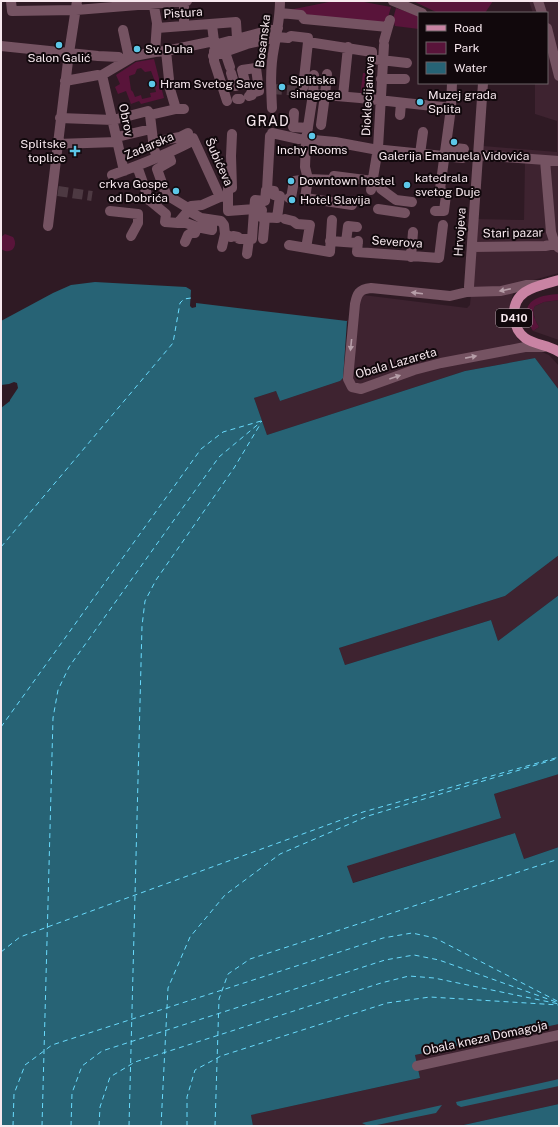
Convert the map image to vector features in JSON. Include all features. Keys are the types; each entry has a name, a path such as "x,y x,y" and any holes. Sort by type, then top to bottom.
{"main road":[{"name":"D410","path":"554,349 526,338 518,329 514,319 515,306 520,295 530,289 559,280"}],"street":[{"path":"11,1 12,11 76,6 187,1"},
{"path":"184,1 184,26"},
{"name":"Bosanska","path":"272,108 271,71 280,13 280,1"},
{"path":"394,1 420,12"},
{"path":"538,1 542,12"},
{"path":"153,2 157,23 156,52"},
{"path":"48,226 55,191 59,121 76,6"},
{"name":"Dioklecijanova","path":"280,13 301,16 304,19 389,24 384,43 382,60 381,101 372,185"},
{"name":"Pistura","path":"157,28 236,22 237,38"},
{"path":"212,25 214,43 213,56 227,101"},
{"path":"123,30 125,60"},
{"path":"66,81 100,75 134,56 277,32 288,38 291,36 308,38 302,90 325,95 451,108"},
{"path":"213,56 277,32"},
{"path":"548,32 559,76"},
{"path":"308,42 334,50 348,47 372,52 372,59 407,63"},
{"path":"1,46 119,57 125,60"},
{"path":"343,96 348,47"},
{"path":"150,115 180,109 170,89 166,51"},
{"path":"225,52 235,86 240,84 242,70 256,68 259,91 242,98"},
{"path":"257,72 271,71"},
{"path":"321,125 327,74"},
{"name":"Obrov","path":"100,75 113,120 124,171"},
{"path":"305,186 303,139 308,128 314,75"},
{"path":"381,79 405,79"},
{"path":"435,211 444,211 446,195 440,189 451,108 452,84"},
{"name":"Hrvojeva","path":"469,288 483,84"},
{"path":"400,116 401,103"},
{"path":"59,121 113,120 148,111 157,157"},
{"path":"294,113 293,127 308,128"},
{"path":"57,144 117,140 151,129"},
{"path":"420,154 423,132"},
{"path":"178,223 191,206 202,205 227,194 232,134"},
{"path":"247,254 249,239 252,239 255,200 265,201 266,190 268,190 271,134 420,154 445,152 559,161"},
{"path":"153,142 180,137 192,137"},
{"name":"Zadarska","path":"112,175 168,153 192,137"},
{"name":"Šubićeva","path":"192,137 227,194 228,210 254,210"},
{"path":"167,197 157,169 171,161 168,153"},
{"path":"545,160 551,232 557,246"},
{"path":"138,166 149,200 166,214 165,222 186,223 212,230 212,224 215,221"},
{"path":"305,186 323,179 333,180 334,176 372,185 396,200 412,202"},
{"path":"289,198 291,198 294,181 352,205"},
{"path":"254,210 262,210 262,217 277,218 280,196 274,195 274,191 268,190"},
{"path":"149,200 170,197 201,218 221,221 224,225 225,234 222,247"},
{"path":"378,209 409,214"},
{"path":"110,211 138,214 138,223 131,236"},
{"path":"263,239 265,217"},
{"path":"285,219 293,220 297,224 310,225 306,248"},
{"path":"289,245 330,252 332,220"},
{"name":"Severova","path":"346,242 358,242 357,252 439,258 443,225"},
{"path":"185,242 190,233 195,233 197,227"},
{"path":"330,241 346,242 352,227"},
{"path":"411,257 413,232"},
{"path":"225,234 231,237 238,237 239,239 249,239"},
{"name":"Stari pazar","path":"472,247 557,246"},
{"name":"Obala Lazareta","path":"543,285 526,285 496,292 469,292 450,296 371,288 359,291 357,296 348,373 350,384 355,389 364,388 414,370 454,360 525,347 554,349"},
{"name":"Obala kneza Domagoja","path":"417,1066 559,1035"}],"shaded area":[{"path":"529,1 559,1 559,273 526,282 519,287 513,294 508,313 509,323 517,338 523,344 549,355 559,366 559,390 535,358 465,371 267,435 254,398 276,391 280,401 340,381 343,378 348,322 346,320 351,321 355,294 467,308 470,305 478,219 524,220 525,161 482,159 483,146 557,152 557,121 535,114 535,84 548,84 548,12 533,12"},
{"path":"559,300 559,340 533,331 539,327 535,320 533,310 535,306 544,302"},
{"path":"559,555 559,595 498,641 491,620 345,665 339,648 505,596"},
{"path":"559,774 559,847 524,859 515,833 352,883 347,865 501,818 494,794"},
{"path":"559,1024 559,1104 459,1126 253,1126 251,1115 420,1078 415,1055"}],"green space":[{"path":"334,1 364,2 391,7 387,21 382,25 290,12 289,10"},
{"path":"413,1 493,1 486,12 436,12"},
{"path":"396,8 418,16 418,29 395,26 393,19"},
{"path":"154,59 164,98 141,104 139,101 131,104 126,91 118,94 115,87 120,84 116,75 136,62","holes":["141,68 145,72 151,71 156,84 156,92 150,93 151,97 142,99 141,95 135,97 131,90 129,76 135,74 137,69"]},
{"path":"363,73 366,73 365,75 371,77 371,83 374,83 373,99 360,97"},
{"path":"5,234 13,237 15,240 14,247 11,251 1,249 1,237"},
{"path":"559,294 559,300 544,302 535,306 533,314 539,327 533,331 528,322 527,314 531,303 542,296"}],"water":[{"path":"95,282 186,287 191,290 190,306 192,308 196,307 196,303 347,321 343,378 340,381 280,401 276,391 254,398 267,435 465,371 535,358 559,390 559,555 505,596 339,648 345,665 491,620 498,641 559,595 559,774 494,794 501,818 347,866 353,883 515,833 524,859 559,847 559,1024 415,1055 420,1078 251,1115 253,1126 1,1126 1,408 10,401 18,388 17,383 14,382 1,385 1,321 71,285"},
{"path":"559,1079 559,1086 461,1107 457,1105 456,1102"},
{"path":"559,1104 559,1126 459,1126"},
{"path":"442,1105 436,1113 372,1126 362,1123"}],"ferry route":[{"path":"1,547 173,343 180,303 184,299 191,298"},
{"path":"1,727 201,449 223,432 261,421"},
{"path":"42,1126 53,718 58,690 69,667 219,457 262,421"},
{"path":"129,1126 142,626 145,601 156,580 234,468 261,423"},
{"path":"1,952 20,937 363,812 559,757"},
{"path":"161,1126 168,988 190,937 225,895 280,854 368,816 559,758"},
{"path":"215,1126 219,999 228,974 250,959 559,859"},
{"path":"13,1126 14,1094 25,1065 52,1045 383,938 412,933 435,938 559,1002"},
{"path":"71,1126 72,1093 82,1066 102,1051 385,960 414,955 439,960 559,1003"},
{"path":"99,1126 100,1107 110,1077 135,1062 381,983 409,976 434,978 559,1004"},
{"path":"187,1126 187,1097 195,1070 221,1056 387,1003 430,997 559,1005"}],"tunnel":[{"path":"272,89 301,91"},
{"path":"58,191 92,196"}],"place":[{"name":"Salon Galić","path":"59,45"},
{"name":"Sv. Duha","path":"137,49"},
{"name":"Hram Svetog Save","path":"152,84"},
{"name":"Splitska sinagoga","path":"282,87"},
{"name":"Muzej grada Splita","path":"420,102"},
{"name":"Inchy Rooms","path":"312,136"},
{"name":"Galerija Emanuela Vidovića","path":"454,142"},
{"name":"Splitske toplice","path":"75,151"},
{"name":"Downtown hostel","path":"291,181"},
{"name":"katedrala svetog Duje","path":"407,185"},
{"name":"crkva Gospe od Dobrića","path":"176,191"},
{"name":"Hotel Slavija","path":"292,200"}],"district":[{"name":"GRAD","path":"268,121"}]}
